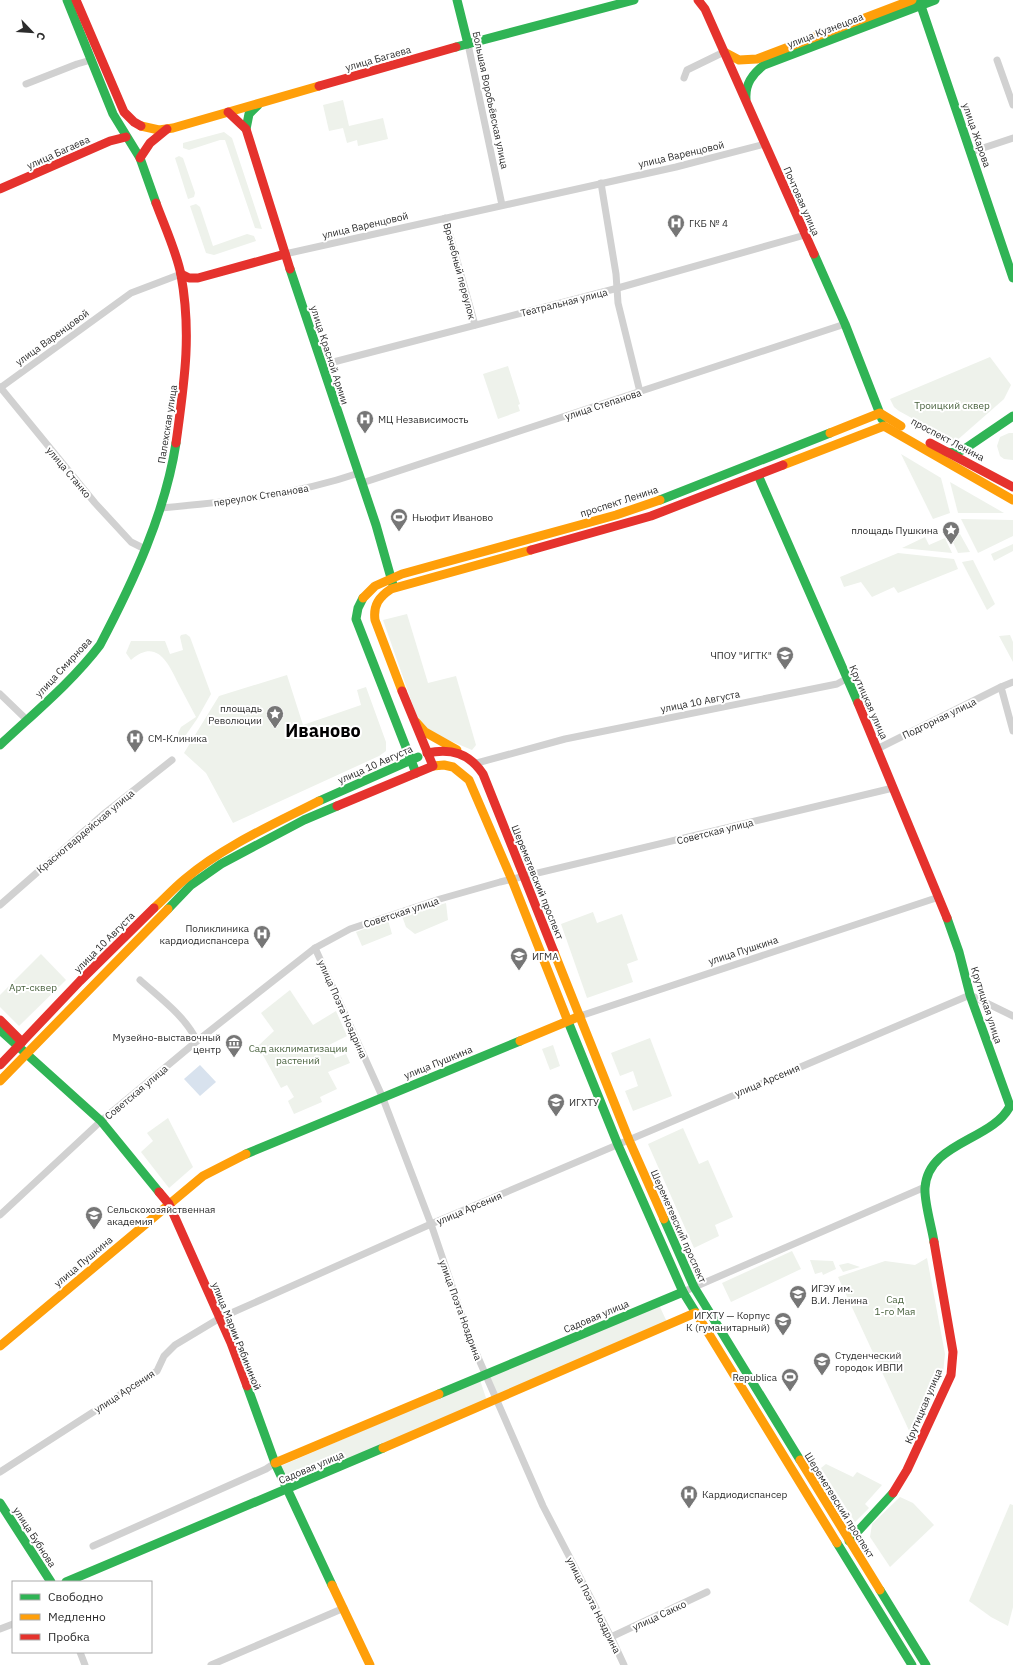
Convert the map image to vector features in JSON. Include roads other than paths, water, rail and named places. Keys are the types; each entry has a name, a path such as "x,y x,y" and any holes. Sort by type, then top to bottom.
{"main road":[{"name":"Палехская улица","path":"67,0 113,114 140,158 181,274 185,298 188,331 186,374 173,462 161,508 145,548"},
{"path":"76,0 124,112 133,122 144,128 156,130 167,129"},
{"name":"Большая Воробьёвская улица","path":"457,0 468,44"},
{"name":"улица Багаева","path":"140,158 150,143 167,129 468,44 634,0"},
{"name":"Почтовая улица","path":"698,0 705,9 845,324 884,426"},
{"name":"улица Кузнецова","path":"724,52 732,58 740,60 757,59 912,0"},
{"name":"улица Кузнецова","path":"746,101 748,83 753,74 764,65 920,2 935,0"},
{"name":"улица Жарова","path":"920,2 1013,278"},
{"path":"246,128 247,116 252,108 267,101"},
{"path":"228,112 246,128"},
{"name":"улица Красной Армии","path":"246,128 285,254 359,473 394,588"},
{"name":"улица Багаева","path":"0,189 110,141 126,137"},
{"name":"улица Варенцовой","path":"181,274 190,278 206,276 285,254"},
{"path":"185,298 193,286 206,276"},
{"name":"проспект Ленина","path":"416,773 356,619 357,611 365,596 375,585 391,578 616,515 686,491 880,413 944,452 952,453 1013,487"},
{"path":"944,452 956,453 966,448 1013,416"},
{"path":"433,766 411,716 374,613 377,601 387,591 651,516 884,426"},
{"name":"проспект Ленина","path":"884,426 1013,500"},
{"name":"Крутицкая улица","path":"758,474 877,749 939,897 959,952 970,994 1010,1106 1001,1119 943,1154 932,1168 925,1187 953,1352 950,1375 914,1455 894,1491 849,1541 839,1547"},
{"name":"улица Смирнова","path":"0,745 74,674 100,645 145,548"},
{"path":"411,716 425,732 464,755"},
{"name":"проспект Ленина","path":"393,768 400,758 402,740"},
{"name":"улица 10 Августа","path":"0,1065 91,970 184,879 215,856 308,806 428,753 446,750 464,755 477,763"},
{"name":"Шереметевский проспект","path":"477,763 483,774 525,878 629,1140 694,1287 926,1665"},
{"path":"0,1081 191,885 209,872 309,818 433,766 448,765 463,772 470,780 512,880 618,1145 683,1292 912,1665"},
{"name":"улица Пушкина","path":"0,1346 203,1176 252,1151 382,1096 580,1016"},
{"name":"улица Марии Рябининой","path":"0,1020 27,1053 101,1121 169,1204 220,1318 275,1463 370,1665"},
{"name":"улица Марии Рябининой","path":"0,1030 20,1044"},
{"name":"Садовая улица","path":"275,1463 683,1292"},
{"name":"Садовая улица","path":"68,1581 287,1490 695,1313"},
{"name":"улица Бубнова","path":"0,1503 50,1581"}],"street":[{"name":"Большая Воробьёвская улица","path":"468,44 502,205"},
{"path":"684,78 687,70 724,52"},
{"path":"26,84 76,64 91,60"},
{"path":"996,60 1013,105"},
{"path":"971,152 1013,138"},
{"name":"улица Варенцовой","path":"285,254 601,184 710,159 765,144"},
{"path":"601,184 618,288 618,303 640,392"},
{"name":"Врачебный переулок","path":"445,218 474,325"},
{"name":"Театральная улица","path":"322,365 618,288 805,235"},
{"name":"улица Варенцовой","path":"0,387 131,293 181,274"},
{"name":"улица Степанова","path":"362,483 845,324"},
{"name":"улица Станко","path":"0,387 95,503 131,542 145,548"},
{"name":"переулок Степанова","path":"161,508 223,502 288,492 359,473"},
{"name":"улица 10 Августа","path":"477,763 565,739 801,692 838,684 846,680"},
{"name":"Подгорная улица","path":"877,749 1013,682"},
{"path":"1001,687 1013,731"},
{"path":"0,694 27,720"},
{"name":"Красногвардейская улица","path":"0,905 105,813 172,760"},
{"name":"Советская улица","path":"0,1215 101,1121 197,1041 315,948 350,929 440,899 512,880 893,788"},
{"name":"улица Пушкина","path":"580,1016 939,897"},
{"name":"улица Поэта Ноздрина","path":"315,948 382,1096 431,1224 470,1339 485,1374 543,1506 624,1665"},
{"path":"140,980 174,1011 192,1030 197,1041"},
{"path":"970,994 1013,1016"},
{"name":"улица Арсения","path":"0,1472 157,1371 164,1356 175,1345 220,1318 431,1224 970,994"},
{"name":"Садовая улица","path":"683,1292 925,1187"},
{"path":"93,1546 266,1469 275,1463"},
{"name":"улица Сакко","path":"611,1637 707,1592"},
{"path":"212,1665 344,1608"},
{"path":"0,1629 12,1624"},
{"path":"80,1653 85,1665"}],"place":[{"name":"ГКБ № 4","path":"676,238"},
{"name":"МЦ Независимость","path":"365,434"},
{"name":"Ньюфит Иваново","path":"399,532"},
{"name":"площадь Пушкина","path":"951,545"},
{"name":"ЧПОУ \"ИГТК\"","path":"785,670"},
{"name":"площадь Революции","path":"275,729"},
{"name":"СМ-Клиника","path":"135,753"},
{"name":"Поликлиника кардиодиспансера","path":"262,949"},
{"name":"ИГМА","path":"519,971"},
{"name":"Музейно-выставочный центр","path":"234,1058"},
{"name":"ИГХТУ","path":"556,1117"},
{"name":"Сельскохозяйственная академия","path":"94,1230"},
{"name":"ИГЭУ им. В.И. Ленина","path":"798,1309"},
{"name":"ИГХТУ — Корпус К (гуманитарный)","path":"783,1336"},
{"name":"Студенческий городок ИВПИ","path":"822,1376"},
{"name":"Republica","path":"790,1392"},
{"name":"Кардиодиспансер","path":"689,1509"}],"district":[{"name":"Иваново","path":"323,731"}],"park label":[{"name":"Троицкий сквер","path":"952,405"},
{"name":"Арт-сквер","path":"33,987"},
{"name":"Сад акклиматизации растений","path":"298,1054"},
{"name":"Сад 1-го Мая","path":"895,1304"}]}
